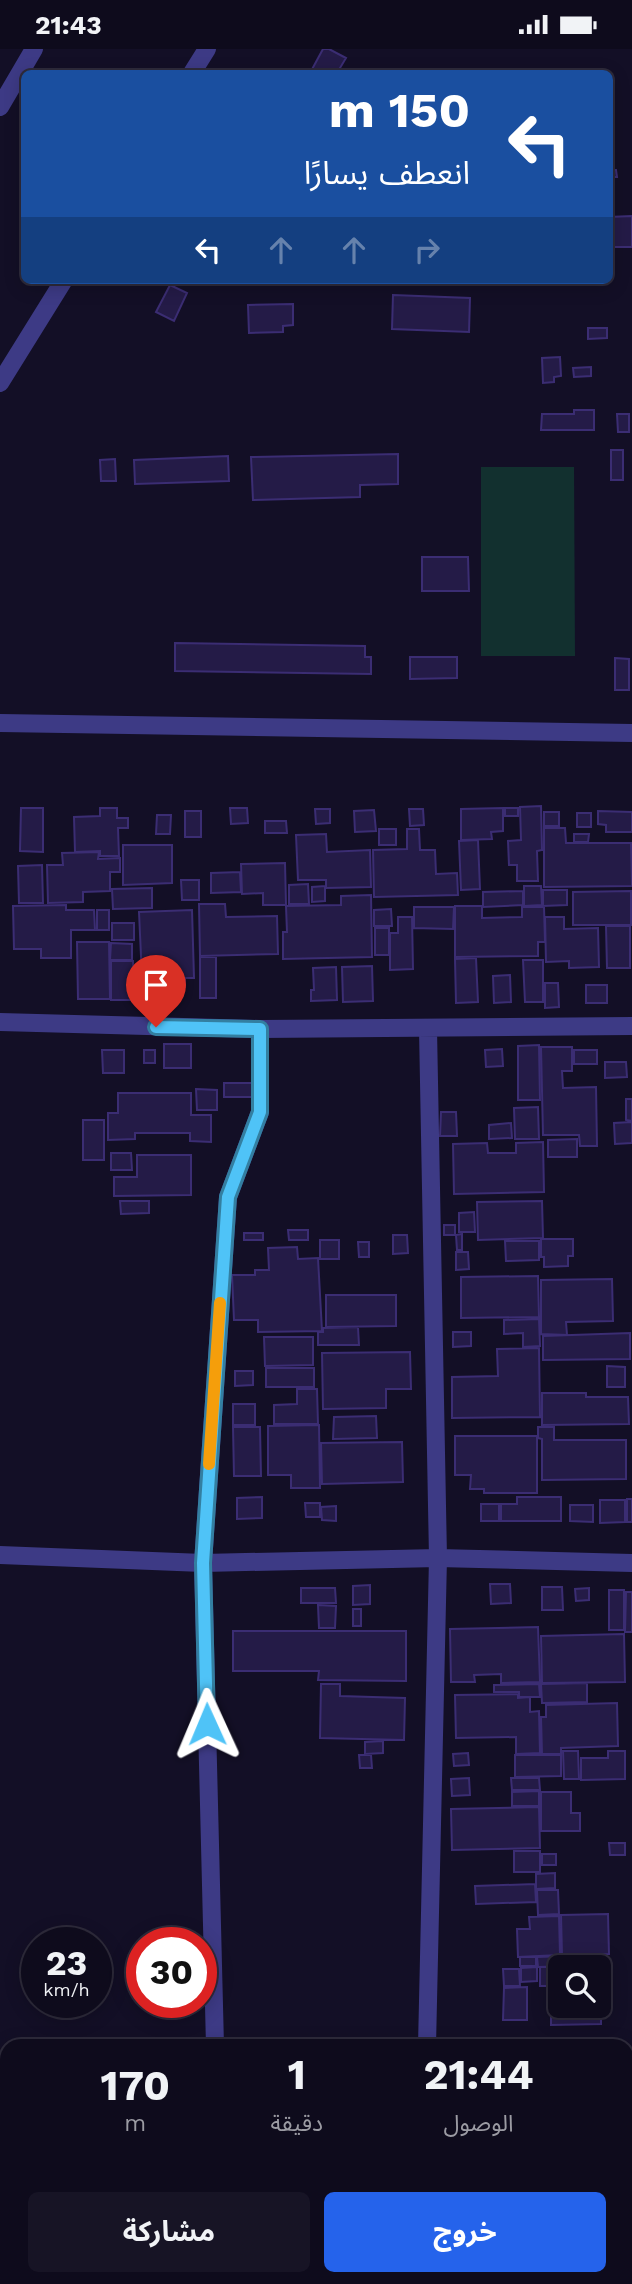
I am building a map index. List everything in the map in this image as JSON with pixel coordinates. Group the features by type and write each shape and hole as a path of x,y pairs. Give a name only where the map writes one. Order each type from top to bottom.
{"street":[{"path":"22,70 34,49"},
{"path":"194,70 207,49"},
{"path":"0,107 21,71"},
{"path":"0,383 62,284"},
{"path":"0,723 632,733"},
{"path":"0,1022 260,1029 632,1026"},
{"path":"215,2039 203,1563 228,1197 260,1112 260,1029"},
{"path":"427,2039 438,1558 428,1029"},
{"path":"0,1555 203,1563 438,1558 632,1563"}],"green space":[{"path":"481,467 574,467 575,656 481,656"}],"building":[{"path":"323,49 329,49 346,58 339,70 312,70"},
{"path":"632,216 632,247 613,247 613,217"},
{"path":"170,285 187,293 174,321 156,312"},
{"path":"393,295 470,298 469,332 392,329"},
{"path":"293,304 293,325 283,326 283,332 249,333 248,305"},
{"path":"588,328 607,328 607,338 588,339"},
{"path":"560,357 561,376 554,377 554,382 543,383 542,358"},
{"path":"591,367 591,376 574,377 573,368"},
{"path":"574,410 594,410 594,430 541,430 542,414 574,414"},
{"path":"617,414 629,414 629,432 618,432"},
{"path":"611,450 623,450 623,480 611,480"},
{"path":"398,454 398,484 360,485 360,497 253,500 251,457"},
{"path":"228,456 229,481 135,484 134,460"},
{"path":"115,459 116,481 101,481 100,460"},
{"path":"422,557 468,557 469,591 422,591"},
{"path":"175,643 365,646 365,657 371,657 371,674 175,671"},
{"path":"410,657 457,657 457,678 410,679"},
{"path":"615,658 629,659 629,690 615,690"},
{"path":"541,806 542,850 537,851 538,881 517,881 517,865 509,865 508,841 521,840 520,807"},
{"path":"21,808 43,808 43,852 20,851"},
{"path":"100,808 117,808 117,818 128,818 128,828 118,828 119,856 100,856 100,851 75,852 74,817 100,816"},
{"path":"230,808 247,808 248,823 231,824"},
{"path":"503,808 503,831 491,832 492,839 461,840 461,809"},
{"path":"505,808 518,808 518,816 505,816"},
{"path":"315,809 330,809 330,823 316,824"},
{"path":"409,809 423,809 424,825 410,826"},
{"path":"374,810 376,831 355,832 354,811"},
{"path":"185,811 201,811 201,837 185,837"},
{"path":"598,811 632,812 632,832 606,832 606,825 598,824"},
{"path":"544,812 559,812 559,826 544,826"},
{"path":"577,813 591,813 591,827 577,827"},
{"path":"157,815 171,815 170,834 156,834"},
{"path":"265,821 286,821 287,833 265,833"},
{"path":"544,828 565,828 566,843 631,843 632,886 544,887"},
{"path":"379,829 396,829 396,845 379,845"},
{"path":"407,829 419,829 420,850 435,850 436,874 457,873 458,895 374,897 373,850 407,849"},
{"path":"326,834 327,852 370,850 371,887 326,888 326,880 298,880 296,835"},
{"path":"574,834 589,834 588,842 574,842"},
{"path":"478,840 480,889 461,890 459,841"},
{"path":"123,845 172,845 172,883 123,885"},
{"path":"99,852 98,859 120,858 120,872 110,872 110,891 83,892 83,902 48,903 47,865 63,865 62,853"},
{"path":"285,863 286,905 263,905 263,893 242,894 241,864"},
{"path":"42,865 43,903 19,903 18,866"},
{"path":"240,872 241,892 211,893 211,873"},
{"path":"181,880 199,880 199,900 182,900"},
{"path":"308,884 309,904 289,904 289,885"},
{"path":"325,886 325,901 312,902 312,887"},
{"path":"524,886 541,886 542,905 524,906"},
{"path":"152,888 152,908 113,909 112,889"},
{"path":"543,890 567,890 567,905 543,906"},
{"path":"523,891 523,905 483,907 483,892"},
{"path":"631,891 631,925 573,925 573,892"},
{"path":"371,895 372,957 283,959 283,932 287,932 286,906 341,905 341,896"},
{"path":"199,904 225,904 226,917 277,916 278,954 200,956"},
{"path":"66,905 66,910 94,910 95,930 71,930 71,958 41,958 41,949 14,949 13,906"},
{"path":"455,906 482,906 482,918 522,917 522,907 544,907 545,942 538,942 538,956 455,957"},
{"path":"414,907 454,907 453,929 414,928"},
{"path":"391,909 392,926 374,926 374,910"},
{"path":"97,910 109,910 109,930 97,930"},
{"path":"192,910 194,978 185,978 185,987 163,987 164,978 142,978 139,912"},
{"path":"398,917 412,917 413,969 390,970 390,933 398,933"},
{"path":"545,917 564,917 564,929 598,928 599,967 569,968 569,961 546,962"},
{"path":"112,923 134,923 134,940 112,940"},
{"path":"606,926 630,926 630,968 607,968"},
{"path":"375,928 389,928 389,955 375,955"},
{"path":"77,942 109,942 110,999 78,999"},
{"path":"111,943 132,944 132,960 110,960"},
{"path":"200,957 216,957 216,998 200,998"},
{"path":"476,958 478,1002 456,1003 455,959"},
{"path":"523,960 543,960 543,1002 525,1002"},
{"path":"111,961 133,961 134,1000 111,1000"},
{"path":"372,966 373,1001 343,1002 342,967"},
{"path":"336,967 337,1000 311,1001 311,990 314,990 313,968"},
{"path":"510,975 511,1002 494,1003 493,976"},
{"path":"545,983 558,983 559,1007 545,1008"},
{"path":"586,985 607,985 607,1003 586,1003"},
{"path":"164,1044 191,1044 191,1068 164,1068"},
{"path":"539,1045 540,1100 518,1100 518,1046"},
{"path":"541,1047 572,1047 572,1071 562,1071 563,1088 596,1087 597,1146 580,1146 579,1135 543,1135"},
{"path":"502,1049 503,1066 486,1067 485,1050"},
{"path":"102,1050 124,1050 124,1073 103,1073"},
{"path":"144,1050 155,1050 155,1063 144,1063"},
{"path":"574,1050 597,1050 597,1064 574,1064"},
{"path":"605,1062 626,1062 627,1077 605,1078"},
{"path":"224,1083 252,1083 252,1097 224,1097"},
{"path":"196,1089 217,1090 217,1110 197,1110"},
{"path":"118,1093 191,1093 191,1115 211,1115 211,1142 190,1141 190,1133 135,1133 135,1139 108,1140 108,1113 118,1113"},
{"path":"626,1099 632,1099 632,1121 626,1120"},
{"path":"538,1107 539,1139 515,1139 514,1108"},
{"path":"441,1112 456,1112 457,1136 440,1136"},
{"path":"83,1120 104,1120 104,1160 83,1160"},
{"path":"632,1122 632,1143 615,1144 614,1123"},
{"path":"511,1123 512,1138 489,1139 489,1125"},
{"path":"577,1139 577,1157 548,1157 548,1140"},
{"path":"543,1142 544,1192 454,1194 453,1144 487,1143 488,1153 516,1153 516,1143"},
{"path":"111,1153 131,1153 132,1170 111,1170"},
{"path":"137,1155 191,1155 191,1195 114,1196 114,1177 137,1177"},
{"path":"120,1201 149,1201 149,1213 121,1214"},
{"path":"542,1201 543,1238 478,1240 477,1202"},
{"path":"474,1212 475,1232 459,1232 459,1213"},
{"path":"444,1225 455,1225 455,1235 444,1235"},
{"path":"288,1230 308,1230 308,1240 289,1240"},
{"path":"244,1233 263,1233 263,1240 244,1240"},
{"path":"462,1234 462,1250 457,1250 456,1235"},
{"path":"393,1235 407,1235 408,1253 393,1254"},
{"path":"541,1239 573,1239 573,1256 568,1256 568,1266 544,1267"},
{"path":"320,1240 339,1240 339,1259 320,1259"},
{"path":"505,1241 539,1241 539,1260 506,1261"},
{"path":"358,1242 369,1242 369,1257 359,1257"},
{"path":"297,1247 298,1259 318,1258 322,1331 258,1332 258,1320 234,1320 232,1275 255,1275 255,1270 269,1270 268,1248"},
{"path":"456,1252 468,1252 469,1269 456,1270"},
{"path":"538,1276 539,1317 461,1318 461,1277"},
{"path":"612,1279 613,1321 566,1322 567,1335 541,1334 541,1280"},
{"path":"326,1295 396,1295 396,1326 326,1327"},
{"path":"539,1319 540,1346 523,1347 523,1333 504,1334 504,1320"},
{"path":"358,1327 359,1345 318,1345 318,1332 323,1332 323,1328"},
{"path":"453,1332 471,1332 471,1346 453,1347"},
{"path":"630,1333 630,1359 543,1360 543,1336"},
{"path":"264,1337 313,1337 313,1365 265,1366"},
{"path":"539,1348 540,1417 452,1418 452,1377 498,1376 497,1349"},
{"path":"410,1352 411,1389 386,1389 386,1408 323,1409 322,1353"},
{"path":"607,1366 625,1367 625,1387 607,1387"},
{"path":"266,1368 314,1368 314,1387 266,1387"},
{"path":"235,1371 253,1371 253,1385 235,1386"},
{"path":"297,1389 317,1389 318,1424 274,1424 274,1405 297,1404"},
{"path":"542,1393 628,1397 629,1424 542,1425"},
{"path":"233,1404 255,1404 255,1425 233,1425"},
{"path":"376,1416 377,1438 333,1439 334,1417"},
{"path":"319,1425 320,1488 291,1488 291,1475 268,1475 268,1426"},
{"path":"233,1427 260,1427 261,1476 234,1476"},
{"path":"538,1427 554,1427 554,1440 626,1440 626,1479 542,1480 542,1439 538,1438"},
{"path":"455,1436 537,1436 537,1493 484,1493 484,1489 470,1489 471,1475 455,1475"},
{"path":"402,1442 403,1482 322,1484 321,1443"},
{"path":"262,1497 262,1518 237,1519 237,1498"},
{"path":"517,1497 561,1497 561,1521 501,1521 501,1504 517,1504"},
{"path":"627,1499 632,1499 632,1522 627,1522"},
{"path":"600,1500 625,1500 625,1522 600,1523"},
{"path":"305,1503 320,1503 320,1517 306,1517"},
{"path":"481,1504 499,1504 499,1521 481,1521"},
{"path":"570,1505 593,1505 593,1522 570,1521"},
{"path":"336,1506 336,1521 322,1520 321,1507"},
{"path":"490,1584 510,1584 511,1603 491,1604"},
{"path":"370,1585 370,1604 353,1605 353,1586"},
{"path":"542,1587 562,1587 563,1610 542,1610"},
{"path":"301,1588 335,1588 336,1603 301,1603"},
{"path":"589,1588 589,1600 576,1601 575,1589"},
{"path":"609,1590 624,1590 624,1630 609,1630"},
{"path":"626,1592 632,1592 632,1632 625,1632"},
{"path":"318,1605 336,1606 335,1628 319,1628"},
{"path":"353,1609 361,1609 361,1626 353,1626"},
{"path":"538,1627 540,1682 501,1683 501,1674 474,1675 475,1682 451,1682 450,1629"},
{"path":"233,1631 406,1631 406,1681 318,1680 319,1671 233,1671"},
{"path":"624,1634 625,1682 542,1683 541,1636"},
{"path":"587,1683 587,1702 542,1703 541,1684"},
{"path":"321,1684 340,1684 340,1696 405,1698 404,1740 320,1738"},
{"path":"539,1684 540,1697 519,1697 519,1692 494,1692 494,1685"},
{"path":"518,1694 518,1698 530,1697 530,1712 539,1711 540,1753 516,1754 516,1737 456,1738 455,1695"},
{"path":"617,1703 618,1746 561,1748 561,1754 542,1754 541,1717 546,1717 546,1705"},
{"path":"383,1741 383,1753 365,1754 365,1742"},
{"path":"563,1751 578,1751 579,1779 564,1779"},
{"path":"608,1751 625,1751 625,1779 581,1780 581,1758 608,1758"},
{"path":"468,1753 469,1765 454,1766 453,1754"},
{"path":"359,1755 371,1755 372,1768 360,1768"},
{"path":"515,1755 561,1755 561,1776 515,1777"},
{"path":"469,1778 470,1795 452,1796 451,1779"},
{"path":"511,1778 539,1778 540,1790 512,1790"},
{"path":"539,1791 539,1806 512,1806 512,1792"},
{"path":"541,1792 571,1792 571,1813 580,1813 580,1831 541,1831"},
{"path":"539,1807 540,1848 452,1850 451,1809"},
{"path":"609,1843 625,1843 625,1855 610,1855"},
{"path":"514,1851 540,1851 540,1872 514,1872"},
{"path":"542,1854 556,1854 556,1865 542,1865"},
{"path":"555,1873 555,1888 536,1889 536,1874"},
{"path":"535,1884 536,1902 476,1904 475,1886"},
{"path":"537,1890 558,1890 559,1914 538,1915"},
{"path":"608,1914 609,1954 562,1955 561,1915"},
{"path":"559,1916 560,1955 518,1957 517,1929 530,1929 529,1917"},
{"path":"520,1957 536,1957 536,1966 520,1966"},
{"path":"537,1957 548,1957 548,1967 538,1967"},
{"path":"537,1967 537,1981 521,1982 521,1968"},
{"path":"540,1967 548,1967 548,1986 540,1986"},
{"path":"503,1969 519,1969 520,1986 504,1986"},
{"path":"527,1987 527,2020 503,2020 504,1988"},
{"path":"551,2018 601,2018 601,2024 551,2025"}],"slow traffic":[{"path":"209,1464 220,1303"}],"route":[{"path":"156,1027 260,1029 260,1112 228,1197 203,1563 207,1724"}]}
